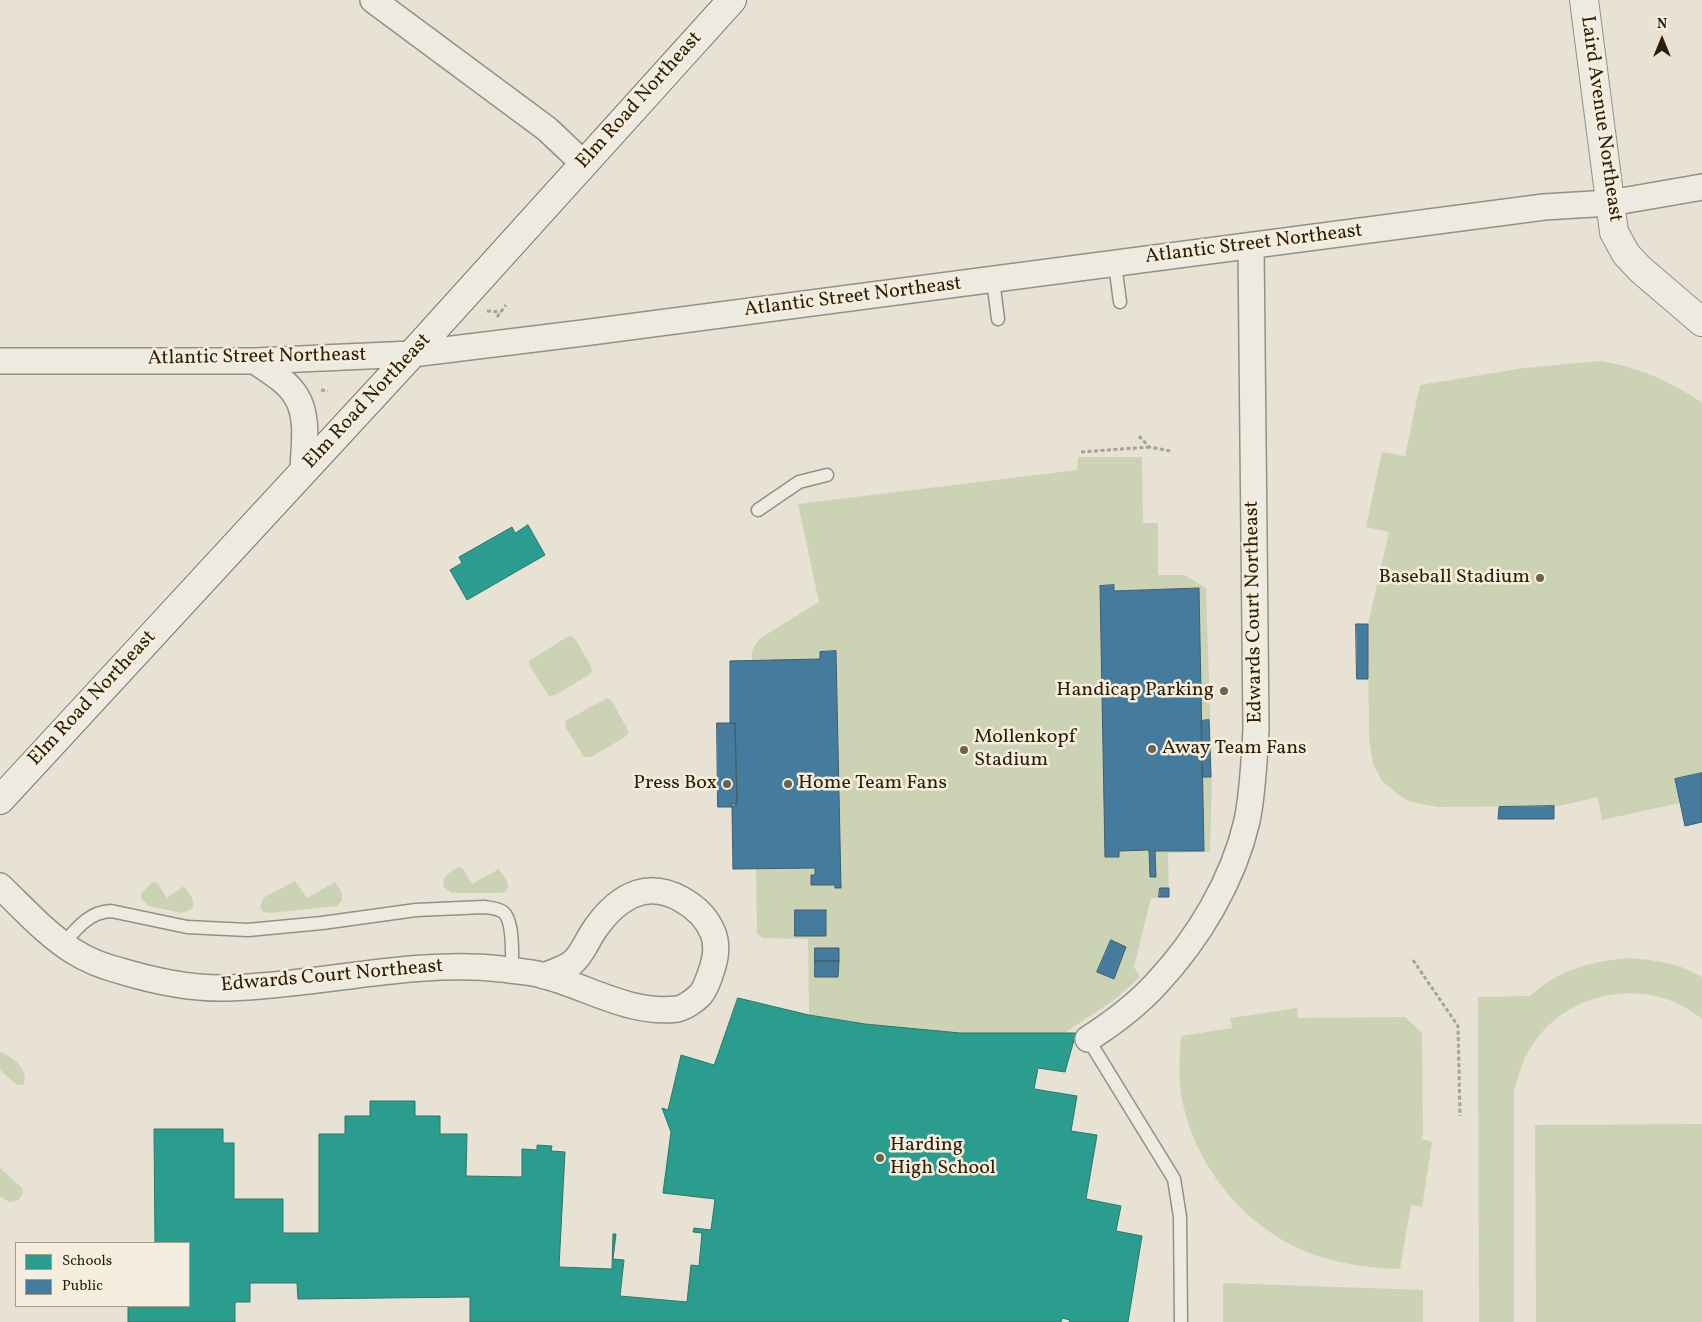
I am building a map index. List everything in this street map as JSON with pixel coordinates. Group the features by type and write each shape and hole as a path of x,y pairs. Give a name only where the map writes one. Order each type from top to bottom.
{"main road":[{"name":"Elm Road Northeast","path":"0,800 412,354 732,0"},
{"name":"Laird Avenue Northeast","path":"1584,0 1614,232 1626,254 1640,269 1702,322"}],"street":[{"path":"372,0 540,124 583,163"},
{"name":"Atlantic Street Northeast","path":"0,361 255,361 412,354 603,331 1544,208 1610,203 1702,187"},
{"name":"Edwards Court Northeast","path":"1088,1039 1130,1008 1156,984 1184,951 1214,904 1234,863 1247,820 1256,730 1251,246"},
{"path":"255,361 278,377 296,396 304,419 303,472"},
{"name":"Edwards Court Northeast","path":"0,886 63,944 94,962 121,972 174,983 226,988 291,984 438,968 485,968 544,976 630,1005 648,1008 679,1009 702,995 713,969 717,952 713,933 698,911 679,898 656,890 637,893 615,905 595,929 582,953 570,964 544,976"}],"lane":[{"path":"1115,264 1120,302"},
{"path":"993,280 998,319"},
{"path":"758,510 799,482 827,475"},
{"path":"63,944 86,919 103,911 187,927 248,930 322,923 416,910 484,907 494,908 503,912 507,918 510,932 512,971"},
{"path":"1088,1039 1174,1179 1180,1217 1181,1322"}],"path":[{"path":"497,317 506,305"},
{"path":"487,311 501,312"},
{"path":"320,390 328,391"},
{"path":"1139,436 1149,447"},
{"path":"1081,452 1149,447 1171,450"},
{"path":"1413,960 1458,1026 1460,1116"}],"green space":[{"name":"Baseball Stadium","path":"1600,361 1613,363 1653,376 1678,388 1702,403 1702,773 1675,779 1679,803 1602,820 1598,797 1559,806 1438,807 1411,802 1400,796 1382,781 1373,764 1369,739 1368,624 1389,532 1366,527 1382,452 1405,456 1420,385 1524,368"},
{"name":"Mollenkopf Stadium","path":"1078,457 1142,457 1143,523 1158,523 1158,575 1184,575 1206,588 1212,778 1210,852 1168,853 1169,897 1151,898 1134,967 1140,977 1114,1000 1057,1038 993,1037 865,1024 809,1015 808,939 763,938 757,934 756,868 733,869 732,807 718,807 717,723 730,723 730,660 752,660 752,651 759,639 819,602 798,504 1077,470"},
{"path":"571,636 575,639 591,666 592,672 555,695 549,696 530,666 529,661"},
{"path":"607,698 611,700 628,733 625,737 591,757 584,757 566,728 565,723 567,720"},
{"path":"459,867 464,870 472,884 499,869 507,881 508,888 505,892 501,893 452,893 444,887 443,883 447,875"},
{"path":"295,881 307,898 335,882 342,893 342,901 337,906 271,913 263,912 260,907 263,898"},
{"path":"153,882 158,884 167,898 182,887 186,888 193,900 193,908 182,913 149,906 141,899 141,893"},
{"path":"1628,958 1676,965 1702,977 1702,1019 1682,1006 1660,997 1614,994 1591,1000 1570,1009 1551,1023 1535,1041 1525,1059 1514,1090 1514,1322 1479,1322 1478,997 1530,996 1552,980 1576,968"},
{"path":"1297,1008 1298,1018 1405,1017 1422,1033 1423,1134 1421,1139 1432,1142 1422,1207 1411,1205 1400,1269 1359,1266 1338,1262 1292,1245 1268,1231 1227,1193 1211,1171 1197,1146 1187,1120 1181,1093 1179,1072 1181,1036 1232,1028 1230,1018"},
{"path":"0,1052 10,1057 22,1069 25,1080 23,1085 17,1085 0,1070"},
{"path":"1702,1124 1702,1322 1536,1322 1535,1125"},
{"path":"0,1168 23,1189 21,1197 15,1201 9,1202 0,1196"},
{"path":"1223,1283 1423,1290 1423,1322 1223,1322"}],"building: Schools":[{"path":"528,525 545,555 467,600 450,570 462,563 459,557 512,527 515,533"},
{"name":"Harding High School","path":"738,998 809,1015 865,1024 960,1033 1076,1033 1065,1072 1038,1068 1034,1089 1077,1096 1071,1131 1097,1135 1086,1199 1121,1206 1116,1231 1142,1236 1128,1322 1069,1322 1070,1320 1062,1318 1061,1322 470,1322 470,1297 298,1299 297,1283 250,1283 250,1302 235,1302 235,1322 128,1322 128,1307 190,1307 190,1242 155,1242 154,1129 223,1129 223,1143 234,1143 234,1199 283,1199 283,1233 319,1233 319,1134 345,1134 345,1116 370,1116 370,1101 415,1101 415,1116 440,1116 440,1134 467,1134 466,1176 522,1177 522,1149 537,1150 537,1145 552,1146 551,1151 565,1152 559,1267 612,1269 613,1234 616,1234 613,1259 624,1260 620,1296 687,1302 691,1265 699,1266 702,1233 693,1232 694,1228 711,1230 715,1199 663,1193 671,1132 662,1108 668,1110 681,1055 714,1065"}],"building: Public":[{"name":"Away Team Fans","path":"1114,585 1114,591 1199,588 1204,851 1155,851 1156,877 1150,877 1149,850 1119,851 1119,857 1105,857 1100,586"},
{"path":"1356,624 1368,624 1368,679 1357,679"},
{"name":"Home Team Fans","path":"836,651 841,888 835,888 835,885 811,885 811,875 815,875 815,868 733,869 732,804 737,804 735,723 730,723 730,661 820,659 820,652"},
{"path":"1209,720 1211,777 1202,777 1201,721"},
{"name":"Press Box","path":"717,723 735,723 737,804 732,807 718,807"},
{"path":"1702,773 1702,822 1685,826 1675,779"},
{"path":"1554,806 1554,819 1498,819 1499,807"},
{"path":"1160,888 1169,888 1169,897 1159,897"},
{"path":"795,910 826,910 826,936 795,936"},
{"path":"1111,940 1126,947 1114,979 1097,972"},
{"path":"815,948 839,948 839,961 815,961"},
{"path":"815,961 839,961 838,977 815,977"}],"place":[{"name":"Baseball Stadium","path":"1540,578"},
{"name":"Handicap Parking","path":"1224,691"},
{"name":"Away Team Fans","path":"1152,749"},
{"name":"Mollenkopf Stadium","path":"964,750"},
{"name":"Press Box","path":"727,784"},
{"name":"Home Team Fans","path":"788,784"},
{"name":"Harding High School","path":"880,1158"}]}
